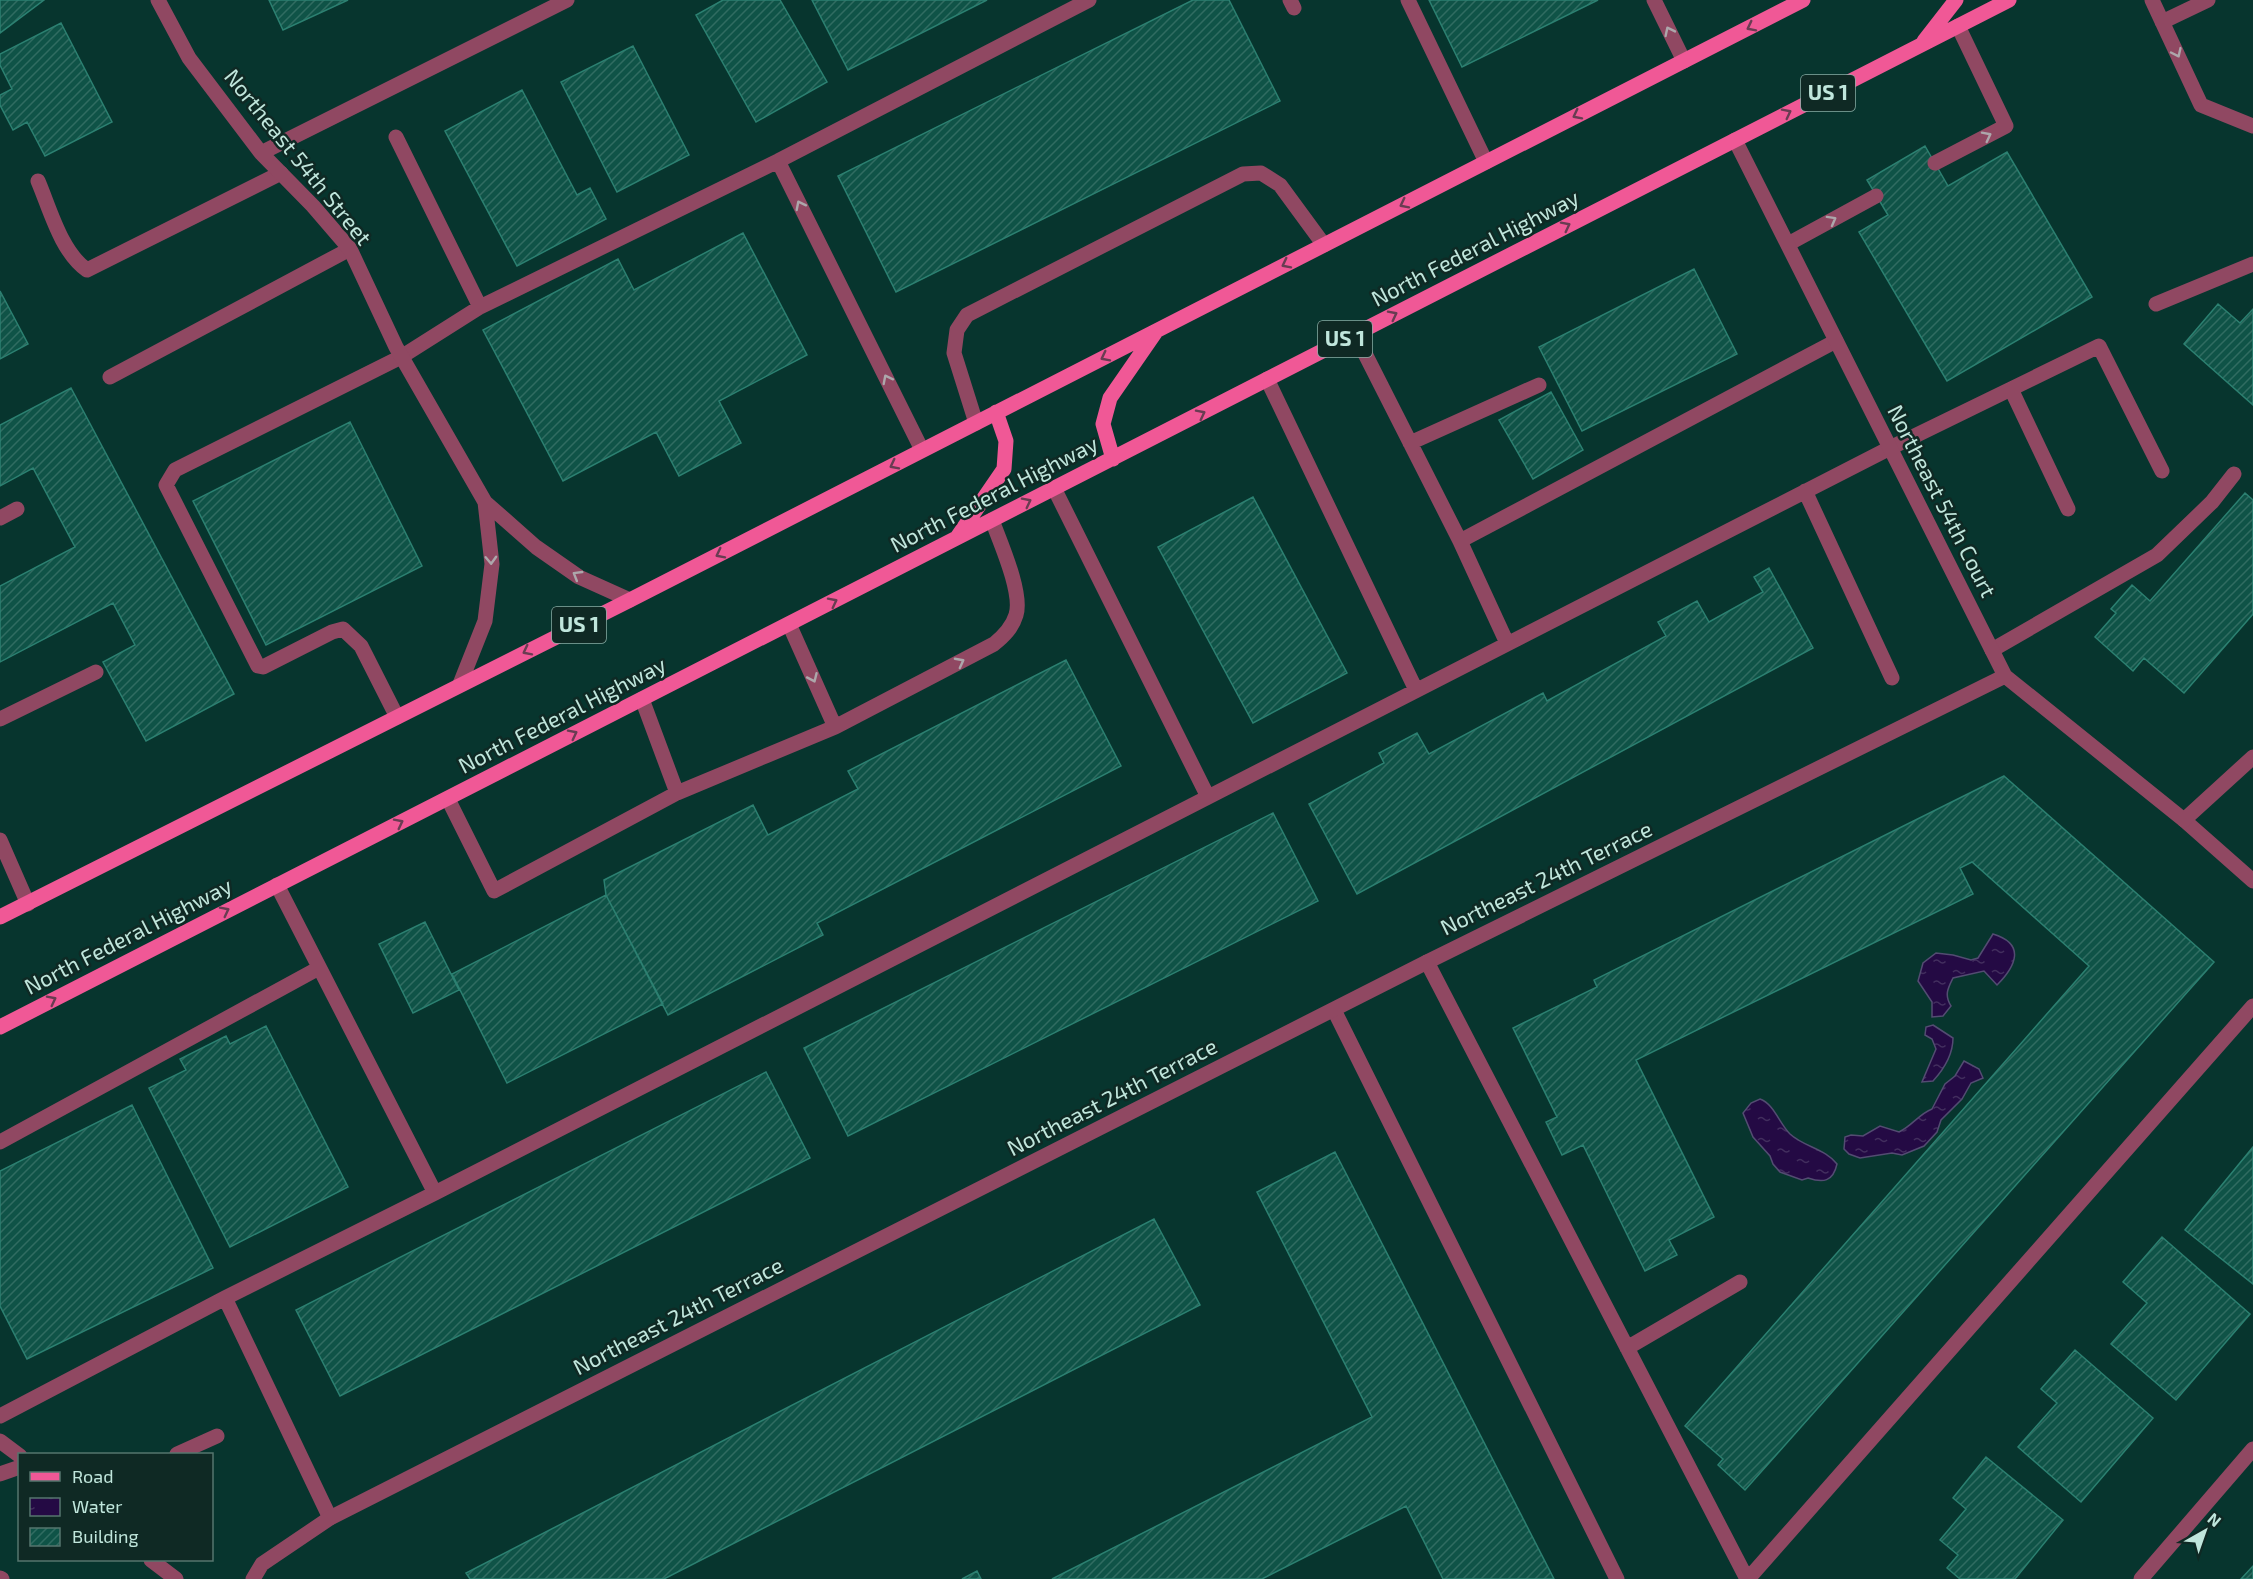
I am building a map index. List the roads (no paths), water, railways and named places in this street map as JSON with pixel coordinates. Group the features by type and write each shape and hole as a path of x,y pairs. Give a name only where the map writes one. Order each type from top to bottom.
{"main road":[{"name":"US 1","path":"0,917 630,600 1684,61 1781,5 1803,0"},
{"path":"1921,45 1956,0"},
{"name":"North Federal Highway","path":"0,1027 2009,0"},
{"path":"1113,459 1103,424 1110,399 1157,330"},
{"path":"956,539 1004,470 1006,441 996,412"}],"street":[{"name":"Northeast 54th Street","path":"158,0 189,58 261,153 313,206 350,249 401,357 485,502 536,547 570,571 630,600"},
{"path":"261,153 567,0"},
{"path":"397,717 361,646 343,629 332,632 263,668 258,666 166,485 175,470 401,357 480,307 778,161 1089,0"},
{"path":"1408,0 1486,162"},
{"path":"1654,0 1684,61"},
{"path":"2152,0 2201,105 2253,126"},
{"path":"2162,22 2208,0"},
{"path":"1935,163 2006,126 1958,26"},
{"path":"396,137 480,307"},
{"name":"Northeast 54th Court","path":"1734,140 2005,676 2184,820 2253,881"},
{"path":"778,161 922,450"},
{"path":"38,181 68,250 75,262 87,270 280,173"},
{"path":"976,423 954,353 957,330 967,315 1243,174 1261,173 1280,186 1324,244"},
{"path":"1788,244 1876,196"},
{"path":"110,377 350,249"},
{"path":"2156,304 2253,264"},
{"path":"1355,334 1460,541 1507,643"},
{"path":"1460,541 1836,341"},
{"path":"0,1416 225,1298 435,1193 1805,491 2099,346 2162,471"},
{"path":"1267,380 1416,690"},
{"path":"1410,443 1539,385"},
{"path":"2011,388 2068,509"},
{"path":"1992,650 2157,555 2212,502 2234,474"},
{"path":"1054,488 1208,797"},
{"path":"1805,491 1892,678"},
{"name":"Northeast 54th Street","path":"460,684 484,621 492,564 485,502"},
{"path":"0,518 17,509"},
{"path":"448,799 494,891 677,793 835,727 994,644 1008,632 1017,613 1016,588 992,520"},
{"path":"789,624 835,727"},
{"path":"0,719 96,672"},
{"name":"Northeast 24th Terrace","path":"253,1579 262,1564 330,1518 1427,962 2005,676"},
{"path":"642,699 677,793"},
{"path":"2184,820 2253,757"},
{"path":"0,840 28,904"},
{"path":"276,885 435,1193"},
{"path":"1427,962 1747,1579 2253,1006"},
{"path":"0,1142 319,968"},
{"path":"1334,1010 1617,1579"},
{"path":"1627,1348 1740,1282"},
{"path":"225,1298 330,1518"},
{"path":"181,1453 217,1436"},
{"path":"0,1441 18,1454"},
{"path":"2141,1579 2253,1449"},
{"path":"0,1474 18,1468"},
{"path":"152,1561 176,1579"}],"water":[{"path":"1993,934 2003,938 2014,950 2013,963 2004,978 1997,985 1984,971 1953,978 1947,995 1951,1006 1943,1016 1932,1017 1932,1002 1918,981 1923,963 1936,953 1971,960 1978,958"},
{"path":"1933,1025 1953,1038 1953,1044 1944,1067 1933,1081 1922,1082 1936,1049 1932,1039 1925,1035 1926,1027"},
{"path":"1964,1061 1979,1069 1983,1078 1971,1083 1962,1099 1941,1120 1937,1132 1924,1146 1902,1155 1892,1153 1860,1158 1849,1154 1844,1149 1845,1137 1863,1136 1880,1126 1899,1132 1908,1127 1932,1109 1945,1084 1955,1076"},
{"path":"1760,1099 1773,1109 1790,1134 1827,1155 1837,1164 1830,1178 1823,1181 1808,1178 1802,1180 1780,1172 1770,1156 1753,1137 1743,1113 1751,1103"}]}
